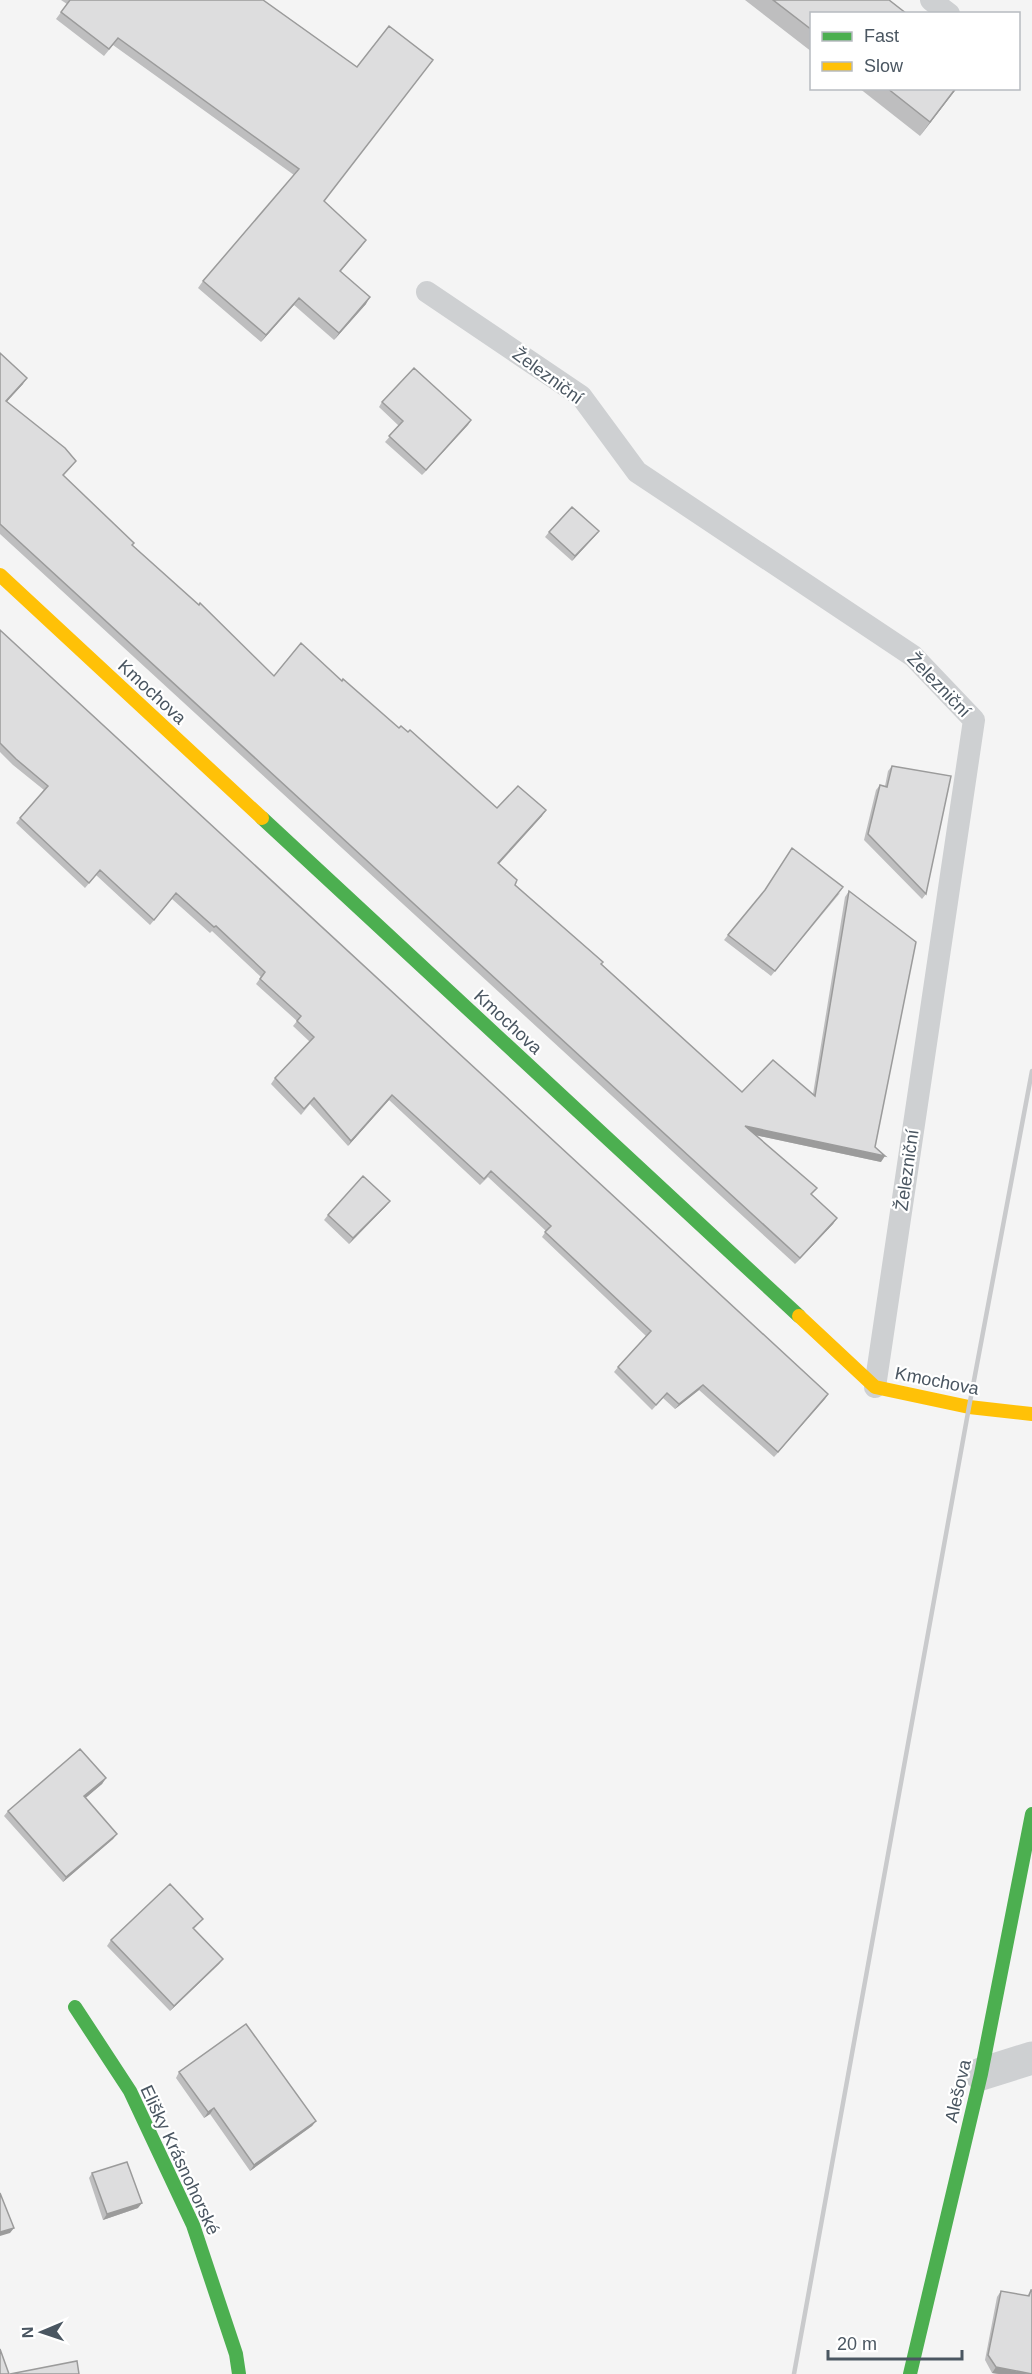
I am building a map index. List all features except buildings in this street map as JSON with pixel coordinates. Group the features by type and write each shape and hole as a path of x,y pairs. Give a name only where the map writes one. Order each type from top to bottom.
{"street":[{"name":"Kmochova","path":"0,575 875,1387 969,1407 1032,1414"},
{"name":"Alešova","path":"910,2374 981,2074 1032,1814"},
{"name":"Elišky Krásnohorské","path":"75,2007 130,2091 193,2225 236,2354 239,2374"},
{"path":"981,2074 1032,2058"}],"lane":[{"path":"931,0 946,12"},
{"name":"Železniční","path":"427,292 581,396 637,472 913,656 974,720 875,1387"}],"railway":[{"path":"794,2374 1032,1071"}],"traffic: fast":[{"path":"262,818 799,1316"},
{"path":"910,2374 981,2074 1032,1814"},
{"path":"75,2007 130,2091 193,2225 236,2354 239,2374"}],"traffic: slow":[{"path":"0,575 262,818"},
{"path":"799,1316 875,1387 969,1407 1032,1414"}]}
